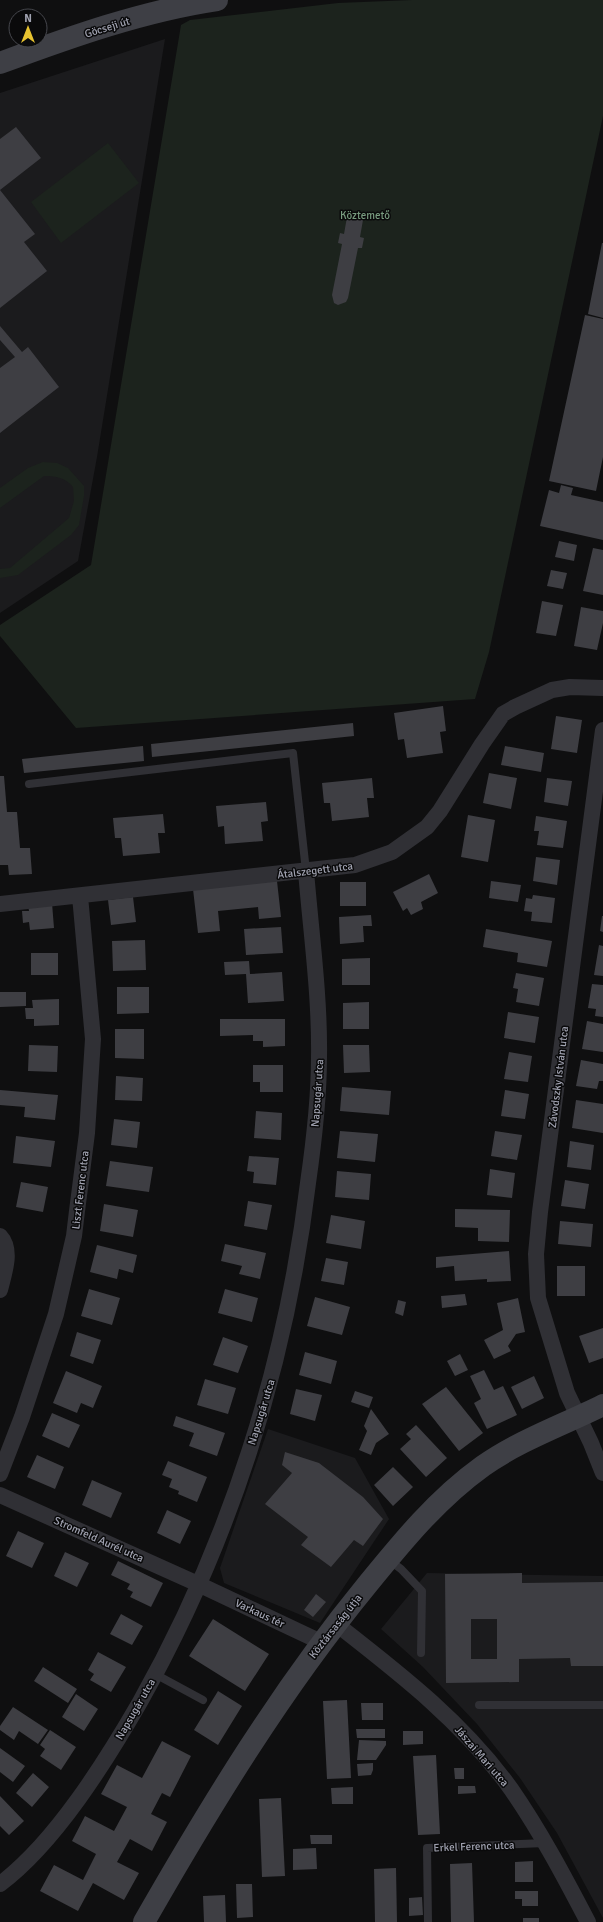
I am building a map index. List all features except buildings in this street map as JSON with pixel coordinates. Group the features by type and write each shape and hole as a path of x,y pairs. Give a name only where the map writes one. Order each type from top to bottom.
{"street":[{"name":"Göcseji út","path":"0,63 118,23 166,10 217,0"},
{"name":"Átalszegett utca","path":"0,904 306,872 355,865 392,852 418,835 427,827 440,811 494,725 503,714 515,706 552,690 570,687 603,688"},
{"name":"Závodszky István utca","path":"603,730 540,1212 536,1254 538,1298 567,1393 579,1417 603,1474"},
{"name":"Napsugár utca","path":"0,1884 40,1847 91,1780 130,1718 155,1674 198,1584 229,1513 272,1377 295,1275 302,1232 316,1115 319,1023 306,872"},
{"name":"Liszt Ferenc utca","path":"0,1474 22,1417 56,1314 74,1236 78,1211 87,1133 93,1039 80,896"},
{"path":"0,1290 6,1267 7,1253 3,1239"},
{"name":"Köztársaság útja","path":"144,1922 189,1842 240,1760 321,1642 388,1559 439,1502 484,1466 532,1438 603,1405"},
{"name":"Stromfeld Aurél utca","path":"0,1495 198,1584"},
{"name":"Varkaus tér","path":"198,1584 321,1642"},
{"name":"Jászai Mari utca","path":"335,1623 416,1687 466,1736 510,1788 546,1843 588,1922"}],"lane":[{"path":"29,784 293,753 306,872"},
{"path":"388,1559 401,1569 422,1591 421,1652"},
{"path":"155,1674 203,1700"},
{"path":"479,1705 603,1705"},
{"name":"Erkel Ferenc utca","path":"428,1922 427,1848 546,1843"}],"shaded area":[{"path":"165,39 97,457 78,561 0,613 0,93"},
{"path":"268,1429 355,1458 389,1519 320,1623 224,1583 220,1568"},
{"path":"427,1573 603,1576 603,1918 557,1833 520,1778 477,1724 423,1667 381,1629"}],"green space":[{"name":"Köztemető","path":"412,0 603,0 603,116 489,652 475,699 76,728 0,636 0,625 91,565 181,25 190,20 338,3"},
{"path":"108,143 139,183 61,243 31,202"},
{"path":"43,462 57,463 68,468 84,486 84,496 79,525 71,535 18,575 0,578 0,569 10,568 69,518 74,501 73,487 64,480 53,476 44,476 0,508 0,488 28,468"}]}
